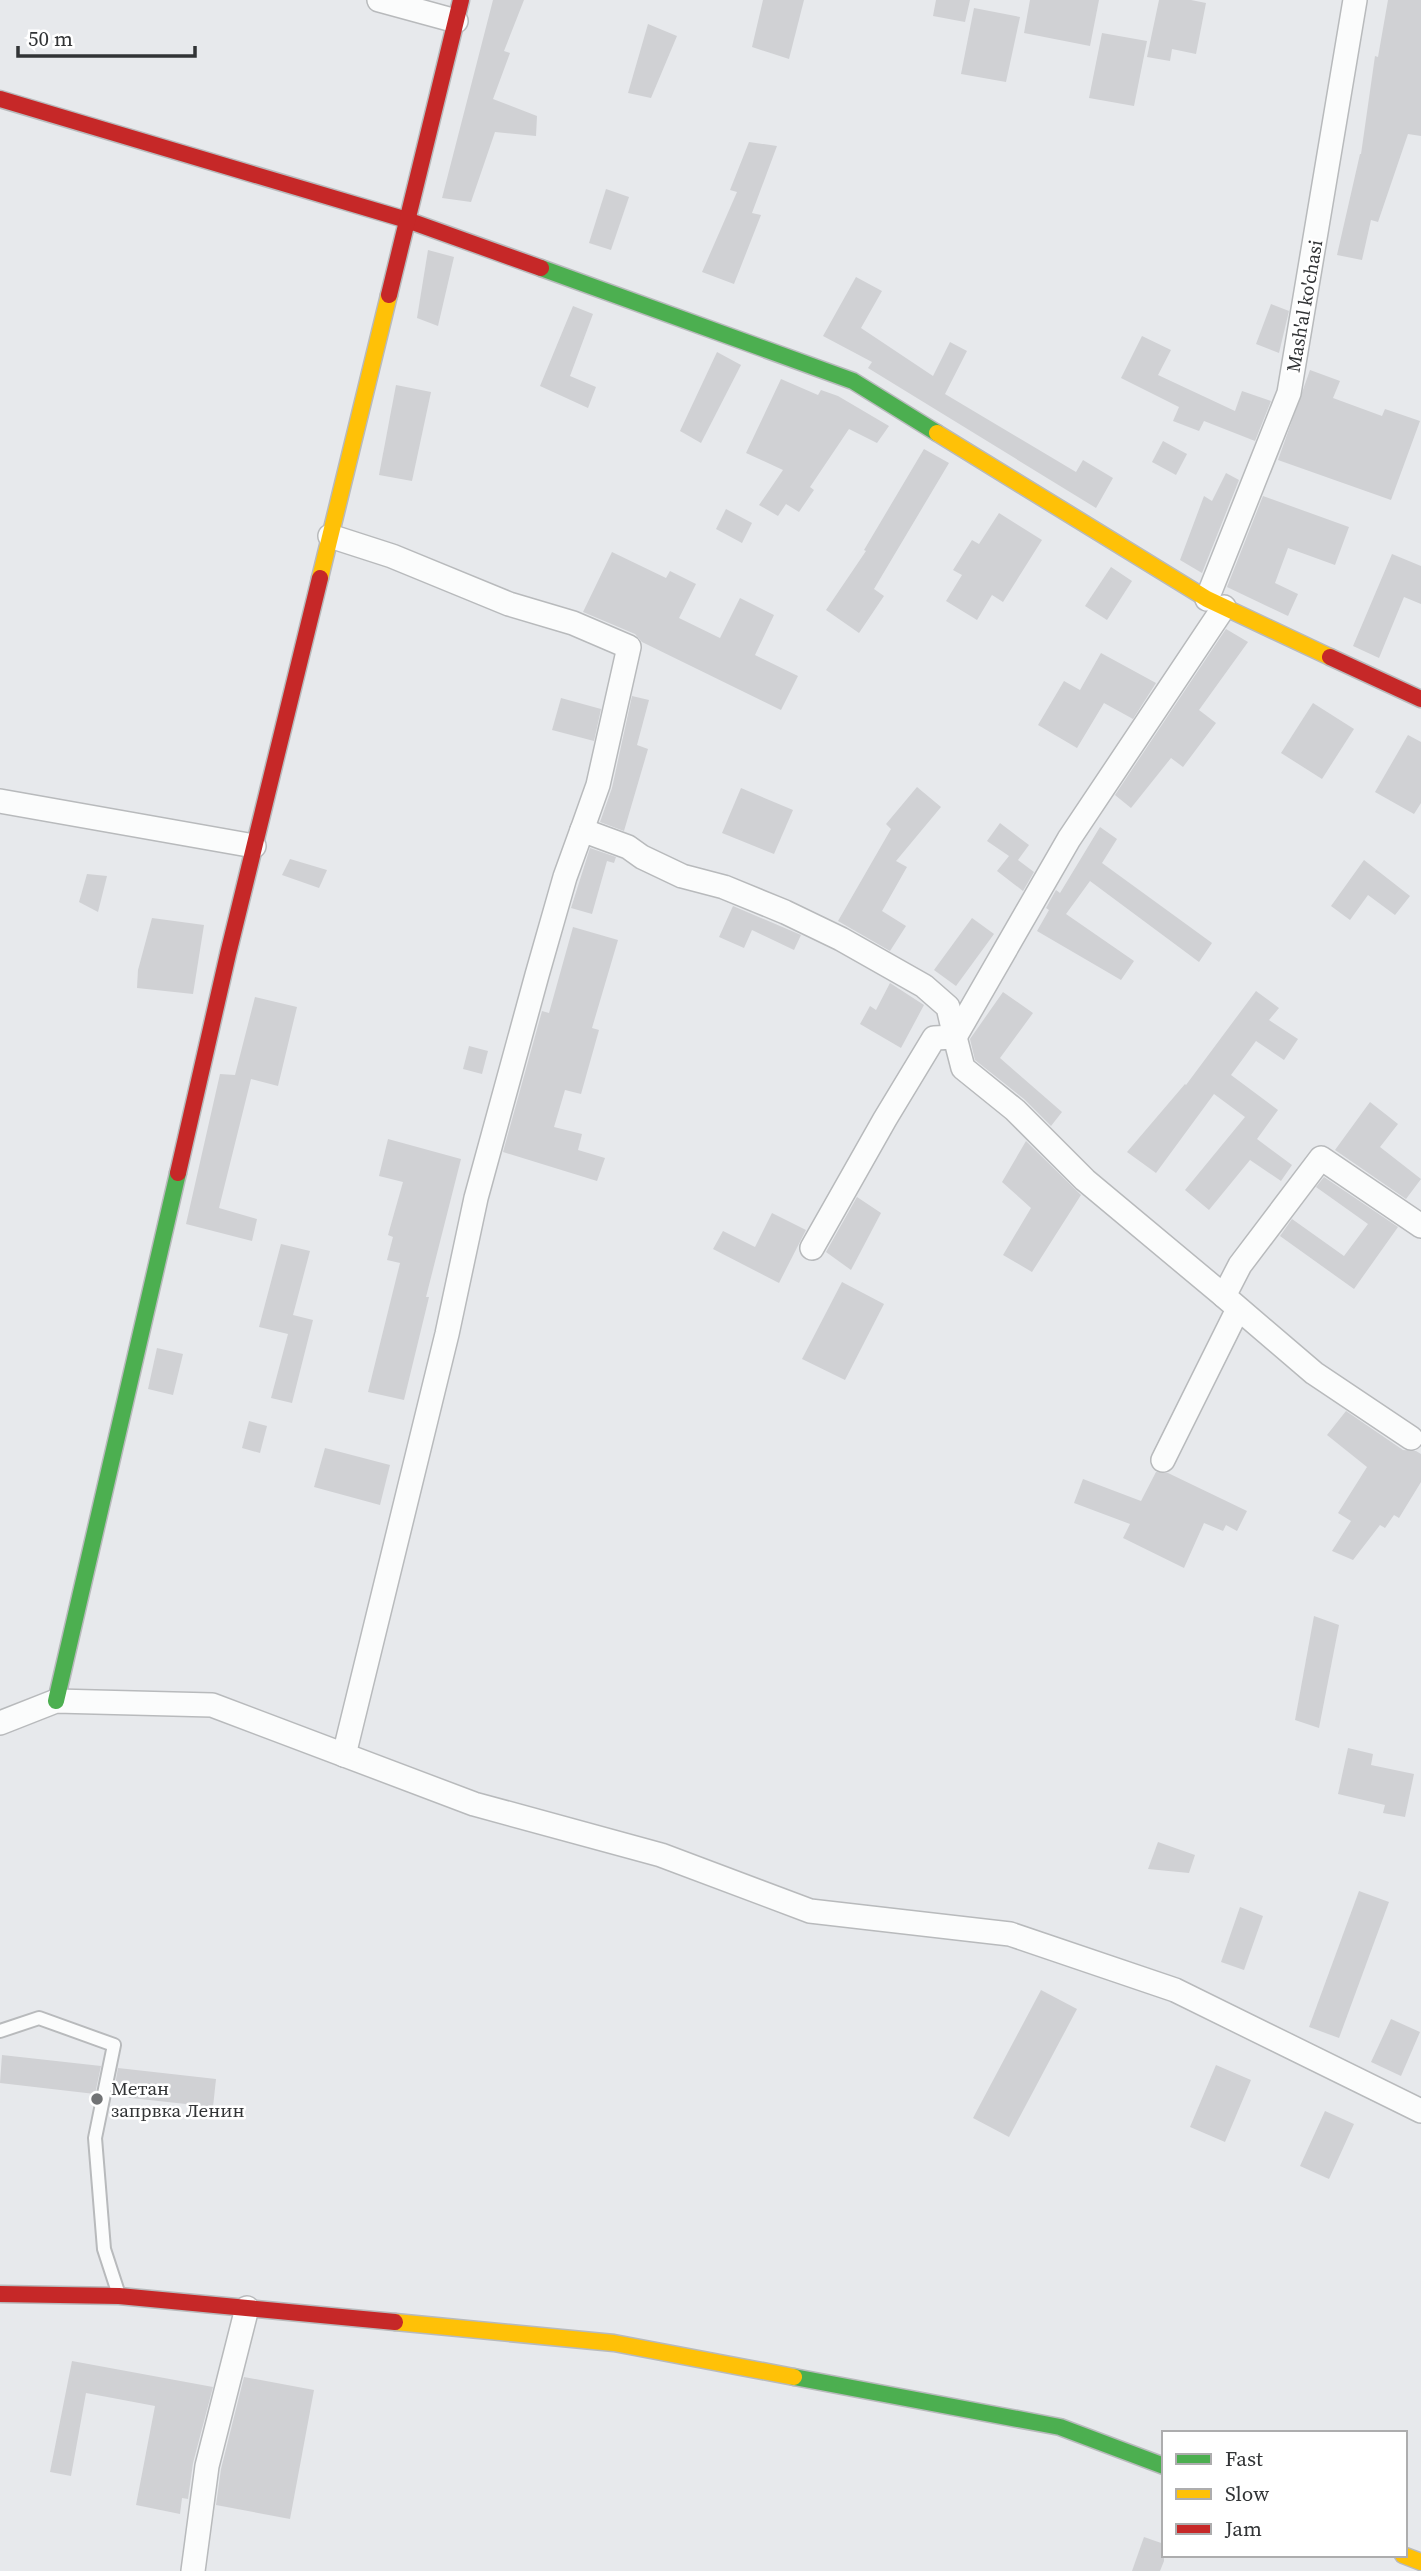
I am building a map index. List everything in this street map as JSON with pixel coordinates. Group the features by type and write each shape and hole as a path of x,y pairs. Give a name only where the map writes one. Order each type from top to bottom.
{"street":[{"path":"56,1701 254,846 458,10 379,0"},
{"name":"Mash'al ko'chasi","path":"955,1037 1069,839 1216,603 1289,393 1355,0"},
{"path":"0,99 407,220 853,381 1216,603 1421,699"},
{"path":"330,536 391,556 509,604 573,623 629,647 598,785 565,877 476,1198 447,1334 344,1755"},
{"path":"0,801 254,846"},
{"path":"582,830 628,847 642,857 682,876 724,887 785,912 841,939 924,986 948,1007 963,1068 1015,1110 1085,1180 1314,1374 1411,1438"},
{"path":"812,1248 934,1038 955,1037"},
{"path":"1163,1460 1231,1303 1240,1265 1321,1158 1421,1226"},
{"path":"0,1723 56,1701 212,1705 474,1804 661,1855 810,1911 1010,1934 1175,1990 1421,2111"},
{"path":"0,2294 119,2295 614,2343 1060,2427 1162,2465"},
{"path":"193,2571 207,2466 247,2308"}],"lane":[{"path":"0,2031 39,2018 114,2045 95,2138 104,2249 119,2295"}],"building":[{"path":"493,0 524,0 504,51 510,53 493,99 537,116 536,136 495,132 471,202 442,198"},
{"path":"763,0 804,0 789,59 752,47"},
{"path":"936,0 970,0 965,22 933,16"},
{"path":"1030,0 1099,0 1090,46 1024,33"},
{"path":"1159,0 1206,3 1196,54 1172,49 1170,61 1147,57"},
{"path":"1388,0 1421,0 1421,136 1408,134 1378,222 1371,220 1362,260 1337,255 1361,154 1375,56 1378,57"},
{"path":"974,8 1020,17 1006,82 961,74"},
{"path":"648,24 677,36 651,98 628,93"},
{"path":"1102,33 1147,41 1134,106 1089,98"},
{"path":"749,142 777,146 752,213 761,215 734,284 702,272 737,192 730,190"},
{"path":"606,189 629,197 611,250 589,243"},
{"path":"428,250 454,257 438,326 417,318"},
{"path":"856,277 882,291 861,328 933,376 950,342 967,351 945,394 1076,472 1083,460 1113,478 1096,508 868,368 872,362 823,336"},
{"path":"1271,304 1289,311 1279,353 1256,344"},
{"path":"573,306 593,314 570,376 596,387 588,408 540,386"},
{"path":"1142,336 1171,350 1158,375 1235,411 1242,391 1271,401 1255,441 1204,421 1199,431 1173,421 1179,407 1121,378"},
{"path":"717,352 741,365 701,443 680,431"},
{"path":"1310,370 1340,381 1333,398 1382,416 1385,409 1420,421 1391,500 1278,460"},
{"path":"781,379 818,395 821,390 838,396 889,426 877,443 849,429 810,487 814,490 799,512 786,504 778,516 759,505 783,470 746,453"},
{"path":"396,385 431,392 412,481 379,475"},
{"path":"1163,441 1187,454 1176,475 1152,462"},
{"path":"924,449 949,463 874,589 884,596 859,633 826,610 866,551 864,550"},
{"path":"1226,473 1239,480 1202,573 1180,560 1204,496 1212,501"},
{"path":"1263,496 1349,527 1335,565 1288,548 1275,583 1298,594 1288,616 1227,587"},
{"path":"726,509 752,523 742,543 716,529"},
{"path":"999,513 1042,540 1003,602 992,595 977,620 946,601 962,575 953,570 972,540 979,544"},
{"path":"612,552 666,578 670,571 696,584 679,618 720,638 740,598 774,615 755,655 798,676 781,710 642,642 635,634 583,612"},
{"path":"1392,554 1421,566 1421,604 1404,597 1379,658 1353,646"},
{"path":"1111,567 1132,581 1107,620 1085,606"},
{"path":"1226,629 1248,642 1199,710 1216,723 1183,767 1171,758 1131,808 1115,795"},
{"path":"1101,653 1156,683 1133,719 1104,703 1077,748 1038,725 1064,681 1080,690"},
{"path":"632,696 649,700 637,745 648,749 624,831 600,822 612,788"},
{"path":"561,698 601,709 594,741 552,730"},
{"path":"1313,703 1354,729 1322,779 1281,753"},
{"path":"1408,735 1421,742 1421,803 1414,814 1375,792"},
{"path":"917,787 941,807 896,861 907,867 882,911 906,926 890,951 838,921 891,829 886,824"},
{"path":"741,788 793,810 774,854 722,833"},
{"path":"1000,823 1029,845 1018,860 1034,872 1023,891 997,871 1009,856 987,841"},
{"path":"1100,827 1117,839 1102,863 1212,943 1199,962 1090,881 1066,914 1134,961 1121,980 1037,931 1056,890 1060,893"},
{"path":"590,848 616,857 614,863 607,861 592,914 571,908"},
{"path":"290,859 327,870 319,888 282,875"},
{"path":"1364,860 1410,896 1395,915 1368,895 1350,920 1331,906"},
{"path":"87,874 107,876 98,912 79,902"},
{"path":"733,906 801,935 794,950 752,930 744,948 719,937"},
{"path":"152,918 204,925 193,994 137,988 138,970"},
{"path":"972,918 994,934 956,986 934,970"},
{"path":"573,927 618,940 592,1028 599,1030 581,1094 565,1090 554,1127 582,1134 578,1150 605,1158 597,1181 503,1152 542,1011 549,1013"},
{"path":"890,983 924,1005 901,1048 860,1024 870,1006 876,1010"},
{"path":"1256,991 1279,1008 1269,1020 1298,1039 1284,1060 1256,1041 1231,1075 1278,1110 1257,1139 1292,1165 1281,1181 1250,1160 1209,1210 1185,1190 1245,1117 1214,1094 1156,1173 1127,1152 1186,1085"},
{"path":"1003,992 1033,1013 1000,1058 1062,1112 1051,1126 1024,1099 975,1060 970,1039"},
{"path":"255,997 297,1007 278,1086 251,1079 219,1208 257,1219 252,1241 186,1224 220,1074 235,1075"},
{"path":"469,1046 488,1051 482,1074 463,1069"},
{"path":"1370,1102 1398,1124 1380,1147 1421,1179 1406,1199 1335,1150"},
{"path":"388,1139 461,1159 426,1297 429,1297 404,1400 368,1392 400,1263 387,1260 393,1237 388,1235 403,1182 379,1176"},
{"path":"1026,1141 1081,1195 1032,1272 1003,1255 1031,1208 1002,1182"},
{"path":"1324,1177 1398,1227 1354,1289 1280,1236 1292,1219 1344,1256 1368,1224 1316,1187"},
{"path":"857,1197 881,1213 851,1270 826,1252"},
{"path":"772,1213 806,1230 779,1283 713,1249 723,1231 755,1247"},
{"path":"281,1244 310,1251 293,1315 313,1320 292,1403 271,1398 288,1334 259,1327"},
{"path":"842,1282 884,1304 845,1380 802,1359"},
{"path":"157,1348 183,1354 173,1395 148,1389"},
{"path":"1346,1411 1403,1450 1421,1454 1421,1482 1399,1518 1394,1515 1385,1528 1380,1525 1353,1560 1332,1551 1351,1521 1338,1513 1367,1467 1327,1435"},
{"path":"249,1421 267,1426 260,1453 242,1448"},
{"path":"325,1448 390,1465 380,1505 314,1487"},
{"path":"1156,1472 1168,1473 1247,1511 1237,1531 1226,1525 1223,1531 1204,1523 1184,1568 1123,1538 1130,1524 1074,1503 1083,1479 1141,1501"},
{"path":"1314,1616 1339,1625 1319,1728 1295,1720"},
{"path":"1348,1748 1373,1754 1371,1765 1414,1774 1405,1817 1383,1813 1385,1805 1338,1794"},
{"path":"1158,1842 1195,1855 1189,1873 1148,1869"},
{"path":"1359,1891 1389,1902 1339,2038 1309,2027"},
{"path":"1240,1907 1263,1916 1244,1970 1221,1962"},
{"path":"1041,1990 1077,2009 1009,2137 973,2118"},
{"path":"1391,2019 1420,2032 1401,2076 1371,2062"},
{"path":"2,2055 101,2066 95,2094 0,2083"},
{"path":"1216,2065 1251,2080 1225,2142 1190,2127"},
{"path":"118,2068 216,2079 213,2107 113,2096"},
{"path":"1325,2111 1354,2124 1329,2179 1300,2166"},
{"path":"72,2361 213,2387 193,2463 188,2499 182,2498 180,2514 136,2505 155,2406 86,2393 71,2476 50,2472"},
{"path":"244,2377 314,2390 290,2519 216,2505 221,2469"},
{"path":"1144,2537 1162,2543 1164,2561 1160,2571 1132,2571"}],"traffic: fast":[{"path":"541,268 853,381 937,433"},
{"path":"56,1701 178,1173"},
{"path":"794,2377 1060,2427 1162,2465"}],"traffic: slow":[{"path":"320,578 389,295"},
{"path":"937,433 1207,599 1330,657"},
{"path":"395,2322 614,2343 794,2377"},
{"path":"1407,2557 1421,2562"}],"traffic: jam":[{"path":"389,295 461,0"},
{"path":"0,99 407,220 541,268"},
{"path":"178,1173 228,954 320,578"},
{"path":"1330,657 1421,699"},
{"path":"0,2294 119,2296 395,2322"}],"place":[{"name":"Метан запрвка Ленин","path":"97,2099"}]}
